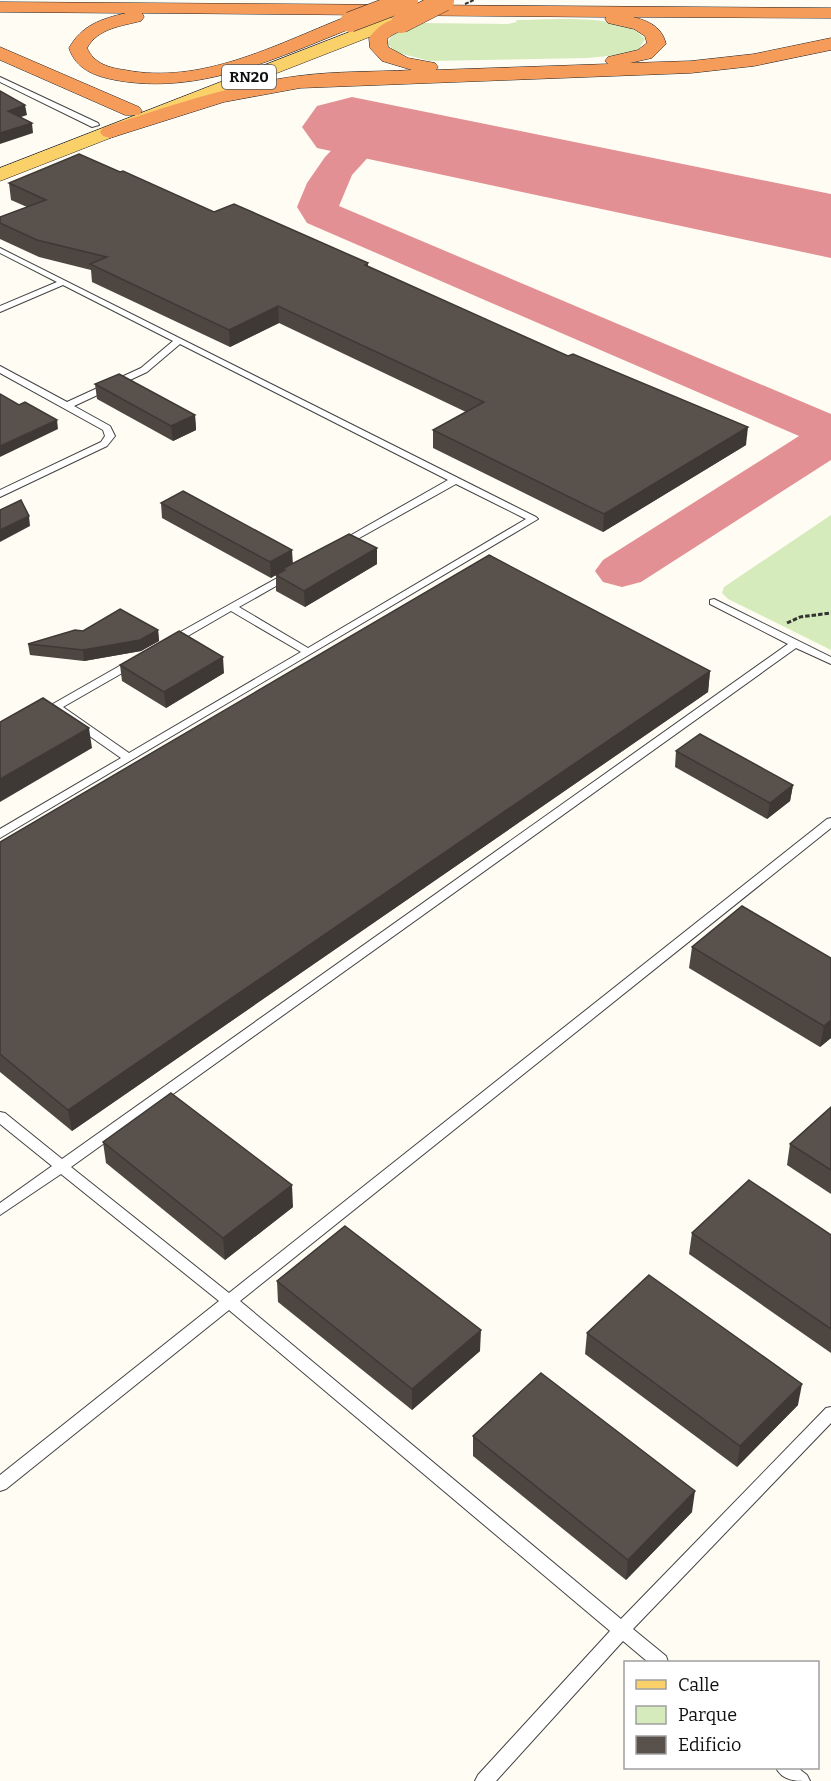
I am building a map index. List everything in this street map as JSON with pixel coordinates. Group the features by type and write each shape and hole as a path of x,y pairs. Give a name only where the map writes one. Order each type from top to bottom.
{"highway":[{"path":"444,1 404,13 356,22 226,69 185,78 149,80 117,75 91,66 84,60 78,48 87,35 97,28 135,17 173,13 303,14 404,13 831,13"},
{"path":"0,7 404,13 612,18 645,27 653,33 657,44 635,58 608,62 428,67 390,58 379,48 378,38 404,13"},
{"path":"102,129 237,91 303,81 691,67 754,60 831,44"},
{"path":"0,53 132,111"}],"main road":[{"name":"RN20","path":"0,175 102,129 404,13"},
{"name":"RN20","path":"0,161 102,129 132,111 356,22"}],"lane":[{"path":"0,80 102,129"},
{"path":"0,250 533,519 0,834"},
{"path":"0,309 63,282"},
{"path":"67,406 144,370 178,340"},
{"path":"0,369 107,428 110,436 104,444 0,494"},
{"path":"333,549 456,480"},
{"path":"159,648 303,566"},
{"path":"714,602 831,661"},
{"path":"231,607 308,652"},
{"path":"0,1210 796,643"},
{"path":"129,758 55,707 148,654"},
{"path":"0,1484 831,822"},
{"path":"0,1117 230,1302 659,1661"},
{"path":"484,1781 622,1630 831,1413"},
{"path":"786,1769 801,1781"}],"path":[{"path":"774,633 800,616 831,613"}],"green space":[{"path":"517,20 604,21 635,30 645,39 639,49 630,54 587,58 430,61 398,53 387,44 393,33 422,23 508,24"},
{"path":"831,515 831,650 728,599 722,593 724,587"}],"building":[{"path":"0,91 25,105 8,111 32,123 0,133"},
{"path":"79,154 214,212 234,204 368,263 365,265 568,356 573,354 748,427 604,514 433,430 484,402 278,306 229,330 90,264 107,257 37,240 0,223 0,217 46,200 9,183"},
{"path":"119,374 195,415 171,426 95,384"},
{"path":"0,394 19,405 25,402 57,420 0,446"},
{"path":"183,491 292,550 270,562 161,503"},
{"path":"21,500 29,516 0,530 0,510"},
{"path":"349,534 377,548 304,591 276,575 285,570 282,569"},
{"path":"489,555 710,671 68,1110 0,1054 0,842"},
{"path":"120,609 158,630 140,640 83,650 28,644 75,630 83,631"},
{"path":"179,631 223,657 164,692 120,665"},
{"path":"43,698 89,728 0,779 0,722"},
{"path":"700,734 793,785 770,803 676,751"},
{"path":"742,906 831,958 831,1020 824,1026 692,947"},
{"path":"171,1093 292,1185 223,1238 103,1142"},
{"path":"831,1107 831,1170 790,1144"},
{"path":"749,1180 831,1235 831,1329 692,1233"},
{"path":"345,1226 481,1330 412,1389 277,1281"},
{"path":"649,1275 802,1384 740,1446 587,1333"},
{"path":"541,1373 695,1491 628,1560 473,1436"}],"taxiway":[{"path":"372,131 346,157 327,183 318,207 322,214 831,432"},
{"path":"622,571 831,438"}],"runway":[{"path":"352,127 831,226"}]}
